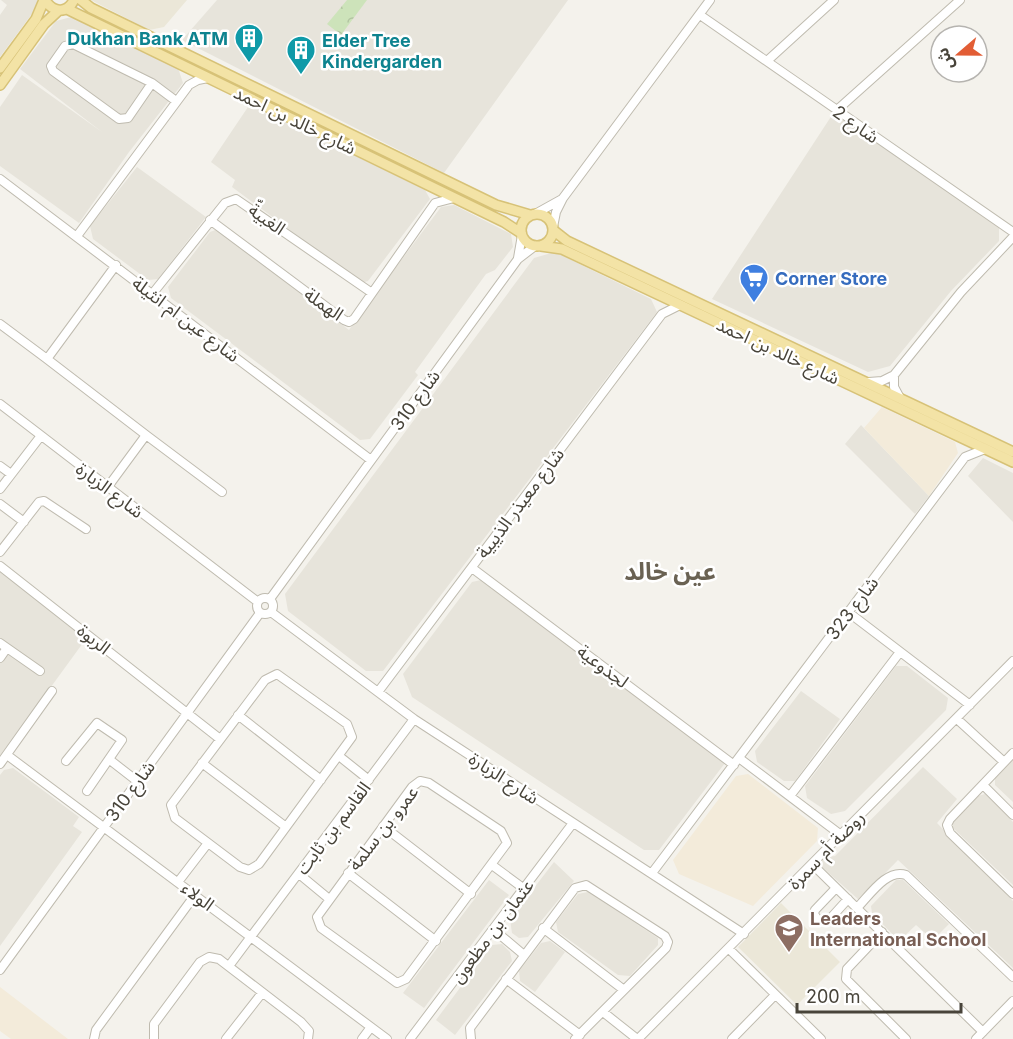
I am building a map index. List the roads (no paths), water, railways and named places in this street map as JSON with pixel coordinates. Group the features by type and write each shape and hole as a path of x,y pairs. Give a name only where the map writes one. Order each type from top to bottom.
{"main road":[{"name":"شارع خالد بن احمد","path":"45,0 49,6 63,10 208,78 504,222 522,234"},
{"path":"0,68 36,19 45,0"},
{"path":"0,85 48,19 74,0"},
{"name":"شارع خالد بن احمد","path":"81,0 91,8 503,208 532,215"},
{"path":"532,215 548,219 553,229 548,241 538,246 527,242 522,234 524,221 532,215"},
{"name":"شارع خالد بن احمد","path":"553,229 567,241 1013,452"},
{"name":"شارع خالد بن احمد","path":"538,246 562,249 1013,462"}],"street":[{"path":"553,229 556,212 563,198 710,0"},
{"path":"767,61 834,0"},
{"path":"837,110 960,0"},
{"name":"شارع 2","path":"700,15 1013,232"},
{"path":"152,83 128,118 119,119 52,70 51,66 66,46 73,44 152,83 176,101"},
{"path":"185,67 189,76 189,85"},
{"path":"77,236 189,85 208,78"},
{"name":"شارع عين ام انثيلة","path":"0,179 371,460"},
{"path":"429,186 435,203 454,198"},
{"path":"532,215 563,198"},
{"name":"الغبيةّ","path":"153,293 225,202 232,199 240,200 372,293"},
{"name":"الهملة","path":"210,220 349,322 354,319 435,203"},
{"name":"شارع 310","path":"518,259 522,234"},
{"path":"869,382 882,381 894,375 961,292 1013,237"},
{"name":"شارع 310","path":"270,599 518,259 538,246"},
{"path":"47,359 116,265"},
{"path":"660,296 662,314"},
{"name":"شارع معيذر الذيبية","path":"378,692 662,314 680,305"},
{"path":"0,324 222,492"},
{"path":"894,375 894,387 900,398"},
{"name":"شارع الزبارة","path":"0,406 258,602"},
{"path":"107,488 146,435"},
{"path":"959,436 965,458"},
{"path":"0,489 40,437"},
{"name":"شارع 323","path":"652,873 965,458 985,449"},
{"path":"0,466 11,474"},
{"path":"0,552 39,502 48,501 86,529"},
{"path":"0,504 24,522"},
{"name":"الربوة","path":"0,566 220,739"},
{"name":"لجذوعية","path":"472,568 736,761"},
{"path":"263,598 270,599 273,604 271,612 260,613 257,608 258,602 263,598"},
{"name":"شارع الزبارة","path":"271,612 414,719 744,934"},
{"path":"848,612 970,705"},
{"name":"شارع 310","path":"0,970 260,613"},
{"path":"0,642 40,671"},
{"path":"0,658 7,648"},
{"path":"790,796 900,652"},
{"name":"روضة أم سمرة","path":"638,1039 1013,661"},
{"path":"273,675 282,675 351,728 352,737 259,864 249,870 240,867 175,818 171,810 174,800 238,715 265,680 273,675"},
{"path":"0,765 52,691"},
{"path":"238,715 321,780"},
{"name":"القاسم بن ثابت","path":"229,966 414,719"},
{"path":"957,719 1004,762"},
{"path":"66,761 99,723 122,740 87,791"},
{"path":"1013,753 950,819 948,830 1013,894"},
{"name":"الولاء","path":"7,755 387,1039"},
{"path":"339,756 369,780"},
{"path":"110,760 137,781"},
{"path":"736,761 790,796 841,835"},
{"path":"202,763 285,827"},
{"name":"عمرو بن سلمة","path":"420,781 429,783 505,835 507,843 436,941 406,979 400,982 393,982 318,925 317,916 383,826 412,787 420,781"},
{"path":"982,785 1013,814"},
{"name":"عثمان بن مظعون","path":"410,1039 573,823"},
{"path":"383,826 471,894"},
{"path":"178,882 208,843"},
{"path":"812,864 983,1032"},
{"path":"492,866 523,888"},
{"path":"348,873 436,941"},
{"path":"298,874 328,898"},
{"path":"857,908 890,875 906,874 1013,977"},
{"path":"471,1039 470,1028 543,928 575,888 586,885 665,936 668,942 666,948 578,1037 506,979"},
{"path":"836,888 815,910 814,914 818,920 828,921 848,899"},
{"path":"94,1039 96,1030 195,895"},
{"path":"543,928 624,990"},
{"path":"493,929 524,955"},
{"path":"882,932 847,969 846,979 906,1039"},
{"path":"729,949 821,1039"},
{"path":"154,1039 152,1035 154,1024 200,962 213,957 229,966 306,1026 308,1039"},
{"path":"226,1039 262,993"},
{"path":"735,1038 775,995"},
{"path":"976,1039 1013,1001"},
{"path":"603,1012 638,1039"},
{"path":"362,1039 371,1027"}],"place":[{"name":"Dukhan Bank ATM","path":"249,64"},
{"name":"Elder Tree Kindergarden","path":"301,76"},
{"name":"Corner Store","path":"754,304"},
{"name":"Leaders International School","path":"789,954"}],"district":[{"name":"عين خالد","path":"670,571"}]}
